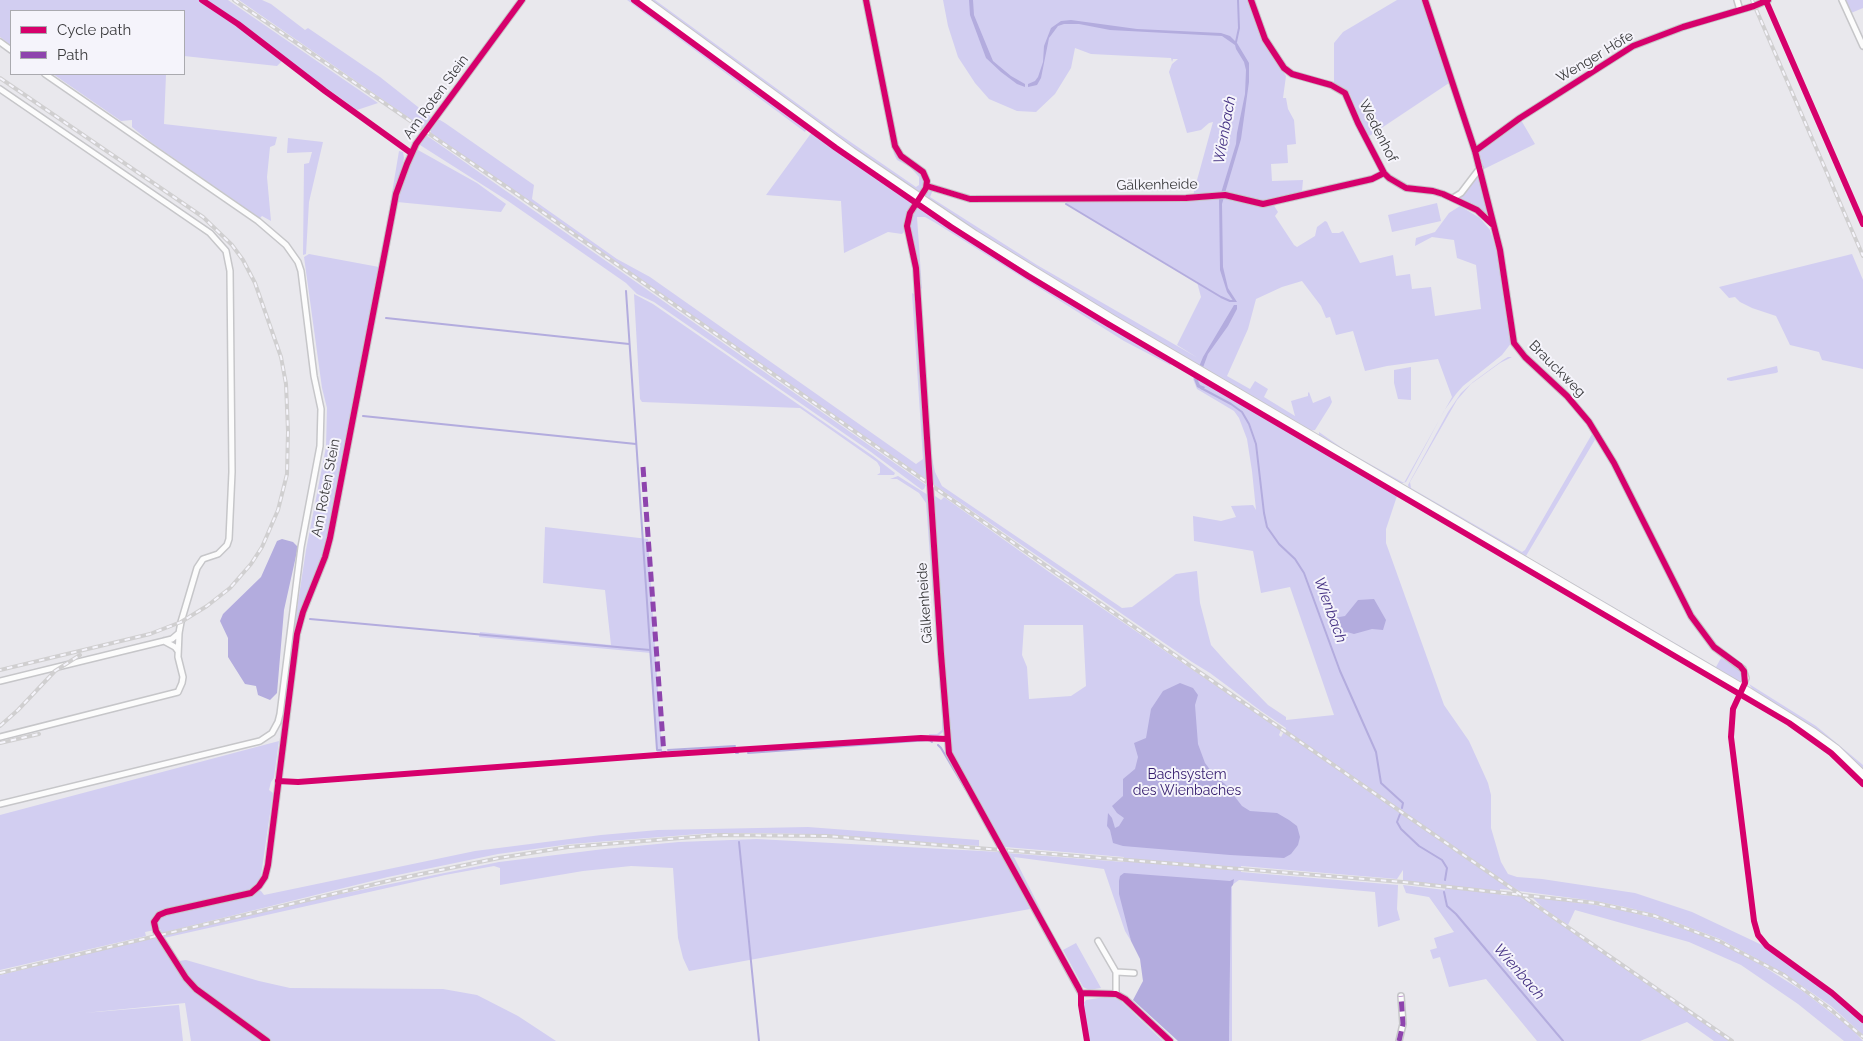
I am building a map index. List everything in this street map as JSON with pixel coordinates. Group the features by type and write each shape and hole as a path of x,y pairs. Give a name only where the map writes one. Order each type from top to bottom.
{"street":[{"name":"Am Roten Stein","path":"267,1041 196,989 178,966 158,934 154,922 162,913 246,895 260,886 265,877 297,634 330,538 396,194 406,164 416,144 522,0"},
{"path":"644,0 829,136 919,199 1031,271 1742,688 1814,733 1836,749 1863,775"},
{"path":"866,0 895,146 901,156 923,172 927,186"},
{"name":"Wedenhof","path":"1251,0 1265,39 1284,68 1294,75 1331,85 1344,93 1384,173 1394,182 1406,188 1433,191 1453,198 1477,210 1492,224"},
{"name":"Brauckweg","path":"1425,0 1480,168 1503,269 1514,343 1567,396 1589,422 1614,463 1692,616 1714,647 1743,669 1746,678 1742,688"},
{"path":"1737,0 1740,10"},
{"name":"Wenger Höfe","path":"1475,151 1520,118 1633,46 1683,27 1768,0"},
{"path":"1842,0 1863,46"},
{"path":"0,804 260,741 272,733 280,714 301,547 320,446 321,409 314,376 301,271 298,262 286,245 258,221 46,75"},
{"path":"0,89 210,233 226,251 230,271 232,472 229,539 224,549 218,554 203,559 197,568 179,633 178,652 183,677 178,692 0,737"},
{"path":"1453,198 1461,193 1480,168"},
{"name":"Gälkenheide","path":"1116,994 1081,992 949,753 916,268 907,226 910,213 927,186 976,200 1186,198 1226,195 1254,203 1268,203 1372,179 1384,173"},
{"path":"0,681 172,639 179,633"},
{"path":"164,641 175,647 178,652"},
{"path":"1098,941 1116,972 1116,994 1125,999 1170,1041"},
{"path":"1116,972 1134,973"},
{"path":"1399,1041 1403,1024 1401,996"}],"green space":[{"path":"0,0 199,0 238,26 283,60 277,66 185,56 185,10 10,10 10,44 0,37"},
{"path":"204,0 228,0 378,103 357,110"},
{"path":"239,0 262,0 271,4 305,30 308,28 380,77 432,118 425,129"},
{"path":"627,0 632,0 807,128 805,132"},
{"path":"636,0 639,0 807,125 806,125"},
{"path":"649,0 655,0 839,134 916,187 919,185 919,177 910,167 897,160 894,154 868,27 863,0 865,0 895,149 923,175 925,184 923,189 920,192 915,192 836,138"},
{"name":"Bachsystem des Wienbaches","path":"943,0 1248,0 1262,41 1286,76 1283,98 1286,98 1288,109 1294,120 1296,144 1287,145 1288,163 1271,164 1272,181 1303,180 1302,191 1272,201 1247,203 1263,206 1273,204 1278,212 1275,216 1297,247 1315,236 1317,227 1325,221 1332,233 1343,231 1360,263 1393,255 1396,276 1410,274 1412,289 1431,287 1435,316 1481,309 1476,265 1457,258 1454,240 1432,237 1415,246 1416,238 1435,232 1449,213 1460,206 1480,218 1490,230 1497,251 1512,342 1502,355 1463,386 1445,410 1452,397 1438,359 1365,371 1353,331 1336,335 1330,317 1326,318 1321,306 1302,281 1282,287 1256,299 1248,329 1227,376 1250,389 1255,381 1268,389 1264,397 1295,416 1291,401 1308,396 1309,392 1313,403 1330,396 1332,402 1315,430 1309,431 1289,427 1290,433 1311,445 1313,443 1311,440 1396,489 1397,492 1394,491 1397,496 1386,529 1386,543 1444,705 1469,741 1488,783 1491,795 1491,828 1501,862 1508,874 1517,877 1635,893 1692,912 1762,945 1832,993 1863,1021 1863,1035 1831,1006 1783,973 1720,939 1654,914 1625,907 1519,891 1499,878 1499,880 1513,890 1500,889 1500,895 1521,896 1731,1041 1714,1041 1687,1022 1640,1041 1537,1041 1486,979 1449,987 1440,957 1433,959 1430,950 1437,948 1434,938 1454,932 1429,897 1406,893 1403,885 1445,890 1445,885 1403,881 1403,870 1397,879 1241,866 1241,872 1398,885 1397,909 1400,920 1378,927 1375,892 1239,880 1232,885 1232,1041 1229,1041 1230,888 1145,982 1140,952 1130,935 1131,941 1125,931 1104,869 1014,857 1046,920 1007,853 1124,862 1124,857 1005,847 967,785 950,752 932,501 935,496 941,500 944,497 1052,574 1281,730 1279,735 1281,737 1286,728 1210,673 933,484 919,291 921,292 932,458 935,472 942,486 1122,608 1132,607 1176,574 1197,571 1200,603 1211,645 1228,664 1268,705 1286,717 1286,720 1334,715 1290,587 1261,593 1253,551 1194,541 1193,516 1221,521 1236,517 1231,506 1253,505 1256,510 1247,439 1239,418 1234,411 1197,389 1193,379 1197,364 1024,263 925,197 927,192 936,189 966,201 935,191 932,192 930,197 1037,265 1198,358 1177,345 1201,297 1197,282 1066,204 1067,201 1193,200 1213,122 1201,130 1187,133 1169,72 1172,64 1178,59 1173,59 1172,62 1171,58 1091,54 1075,48 1071,68 1055,94 1036,112 1017,111 989,99 975,83 958,57 948,26","holes":["1024,625 1083,625 1086,686 1071,696 1029,699 1027,667 1022,655"]},
{"path":"1397,0 1422,0 1449,83 1368,137 1350,95 1344,88 1334,83 1334,43 1343,32"},
{"path":"1845,0 1863,0 1863,8 1851,13"},
{"path":"54,75 166,75 164,124 277,137 275,145 270,147 267,177 271,221 262,216 260,218 149,141 132,127 132,120 121,121"},
{"path":"438,120 534,185 532,199 617,259 650,277 916,464 923,459 912,293 914,294 927,480 431,133"},
{"path":"1521,120 1535,144 1482,170 1479,152"},
{"path":"812,129 910,196 912,199"},
{"path":"812,132 912,202 910,208 906,211 908,211 902,234 888,232 844,253 841,201 766,195"},
{"path":"426,135 926,485 924,489 922,490 871,452 654,302 637,294 626,283 508,201 420,145"},
{"path":"288,138 323,142 309,202 306,254 303,255 304,164 309,163 312,152 287,153"},
{"path":"418,150 477,183 506,204 501,212 397,202 415,151"},
{"path":"399,151 403,152 404,158 390,205"},
{"path":"1478,173 1488,213 1455,199"},
{"path":"968,201 1054,201 972,202"},
{"path":"1437,203 1441,221 1392,232 1388,215"},
{"path":"921,205 1012,262 1189,368 1062,295"},
{"path":"918,206 1001,260 1172,363 1170,365 1124,341 934,222 925,217 917,217 922,289 919,286 909,227 913,213"},
{"path":"309,254 379,267 327,543 296,628 294,628 306,550 326,447 327,408 322,388 304,257"},
{"path":"1852,254 1863,280 1863,369 1822,360 1819,352 1790,345 1776,316 1752,308 1735,297 1729,298 1719,287"},
{"path":"634,294 653,304 873,456 895,473 894,475 877,475 880,473 880,467 877,462 800,408 642,402 640,399"},
{"path":"1508,357 1512,357 1500,363 1471,384 1457,400 1410,482 1411,488 1522,552 1525,550 1592,434 1596,438 1526,556 1716,667 1721,658 1741,670 1743,678 1740,681 1409,489 1408,485 1448,412 1461,393 1473,382"},
{"path":"1777,366 1778,372 1776,373 1731,381 1727,380 1727,378"},
{"path":"1411,367 1411,400 1398,399 1394,383 1394,370"},
{"path":"1440,419 1406,482 1404,483"},
{"path":"1319,432 1345,450 1404,483 1400,483 1319,437"},
{"path":"898,476 928,495 944,728 943,732 938,736 929,735 937,734 942,730 942,718 926,503 919,493 897,479 890,479"},
{"path":"1406,495 1736,689 1737,690 1404,496"},
{"path":"545,527 648,539 662,752 657,753 651,653 479,637 480,632 611,645 605,590 543,583"},
{"path":"1505,557 1736,692 1735,694 1504,559"},
{"path":"1749,684 1816,726 1863,765 1863,770 1821,733 1753,690"},
{"path":"279,741 274,778 269,790 273,793 260,883 255,889 261,891 264,895 475,851 601,835 658,830 808,827 979,840 979,846 807,834 758,833 712,833 571,844 498,854 388,877 162,933 160,929 145,932 146,936 0,970 0,815"},
{"path":"757,839 1000,852 1030,909 689,971 683,958 678,938 673,868 631,866 583,871 500,885 500,868 494,866 445,875 164,938 163,935 311,900 499,862 679,842"},
{"path":"1532,897 1625,911 1654,918 1719,942 1758,963 1804,992 1852,1029 1863,1041 1844,1041 1798,1004 1741,965 1689,942 1575,910 1568,925 1543,908"},
{"path":"155,937 172,962 186,960 290,988 443,989 477,995 518,1016 556,1041 191,1041 185,1003 84,1013 179,1005 183,1041 0,1041 0,975"},
{"path":"1076,943 1101,988 1089,990 1083,987 1063,950"},
{"path":"1111,996 1121,1001 1163,1041 1089,1041 1083,1004 1086,1000"}],"shaded area":[{"path":"969,0 973,0 974,15 993,61 1011,76 1025,84 1025,87 1017,84 986,58 970,15"},
{"path":"1071,20 1137,29 1221,33 1230,36 1237,43 1249,63 1249,82 1241,139 1225,193 1221,193 1236,144 1245,94 1246,70 1235,45 1222,36 1110,30 1079,24 1064,24 1058,26 1049,38 1041,78 1037,85 1028,87 1028,84 1035,81 1038,77 1043,62 1044,46 1051,28 1061,21"},
{"path":"1219,197 1224,197 1222,204 1223,267 1228,288 1237,302 1234,302 1227,292 1220,270"},
{"path":"1234,305 1237,305 1237,309 1228,326 1208,354 1198,381 1200,385 1205,387 1203,390 1197,387 1194,379 1203,357"},
{"path":"282,539 293,542 298,547 284,610 277,693 270,700 258,695 256,686 245,684 228,657 228,638 220,621 223,614 261,577 277,541"},
{"path":"1374,599 1386,620 1383,630 1372,629 1354,634 1347,632 1348,638 1338,635 1334,627 1334,618 1345,616 1358,600"},
{"path":"1180,683 1193,688 1198,695 1195,705 1198,744 1205,763 1242,806 1250,811 1277,813 1297,826 1300,837 1298,845 1291,854 1284,858 1230,855 1123,846 1113,843 1107,826 1108,813 1112,818 1115,828 1119,826 1124,818 1112,806 1123,796 1123,779 1135,769 1138,757 1134,743 1146,738 1151,709 1163,691"},
{"path":"1124,873 1230,881 1234,879 1231,887 1229,1041 1178,1041 1133,1000 1143,981 1140,959 1131,941 1119,894 1120,876"}],"waterway":[{"path":"1236,42 1239,28 1238,0"},
{"path":"1066,204 1221,297 1235,301"},
{"path":"626,291 657,750 661,750"},
{"path":"386,318 629,344"},
{"name":"Wienbach","path":"1201,388 1242,412 1249,424 1256,444 1267,527 1279,544 1295,559 1304,573 1340,671 1376,752 1381,783 1403,803 1402,808"},
{"path":"363,416 636,444"},
{"path":"310,619 650,650"},
{"path":"748,753 929,740 932,742"},
{"path":"938,745 966,790"},
{"path":"668,750 735,746"},
{"name":"Wienbach","path":"1400,814 1397,822 1401,829 1419,846 1442,860 1447,868 1445,880"},
{"path":"739,842 759,1041"},
{"name":"Wienbach","path":"1444,892 1447,906 1456,914 1563,1041"}],"railway":[{"path":"234,0 514,192 1052,570 1732,1041"},
{"path":"1752,0 1863,256"},
{"path":"0,78 203,217 232,245 243,260 255,283 281,357 286,384 288,431 287,474 278,510 262,547 251,564 230,588 207,606 181,622 150,634 0,670"},
{"path":"0,726 55,671 80,655"},
{"path":"0,743 39,734"},
{"path":"0,973 392,880 499,858 568,847 719,835 827,836 1403,882 1596,903 1655,916 1719,941 1784,975 1830,1009 1863,1037"}],"marked path":[{"path":"643,467 664,755"},
{"path":"1399,1041 1403,1024 1401,996"}],"cycle path":[{"path":"202,0 238,24 325,91 411,153"},
{"path":"267,1041 196,989 186,978 156,931 154,922 159,915 166,912 251,893 265,877 297,634 330,538 396,194 416,144 522,0"},
{"path":"634,0 836,148 951,227 1108,324 1789,723 1831,753 1863,784"},
{"path":"866,0 895,146 901,156 923,172 927,181 926,188 910,213 907,226 916,268 949,753 1081,993 1087,1041"},
{"path":"1251,0 1265,39 1284,68 1292,74 1331,85 1345,93 1358,123 1384,173 1389,178 1406,188 1443,194 1477,210 1492,224"},
{"path":"1425,0 1475,151 1500,250 1514,343 1525,357 1567,396 1589,422 1614,463 1691,616 1714,647 1744,671 1745,683 1733,709 1731,737 1754,921 1758,935 1767,946 1832,993 1863,1020"},
{"path":"1475,151 1520,118 1633,46 1683,27 1768,0"},
{"path":"1766,1 1863,224"},
{"path":"927,186 970,199 1186,198 1225,195 1263,204 1372,179 1384,173"},
{"path":"278,781 298,782 657,755 921,738 947,739"},
{"path":"1081,993 1116,994 1125,999 1170,1041"}]}
